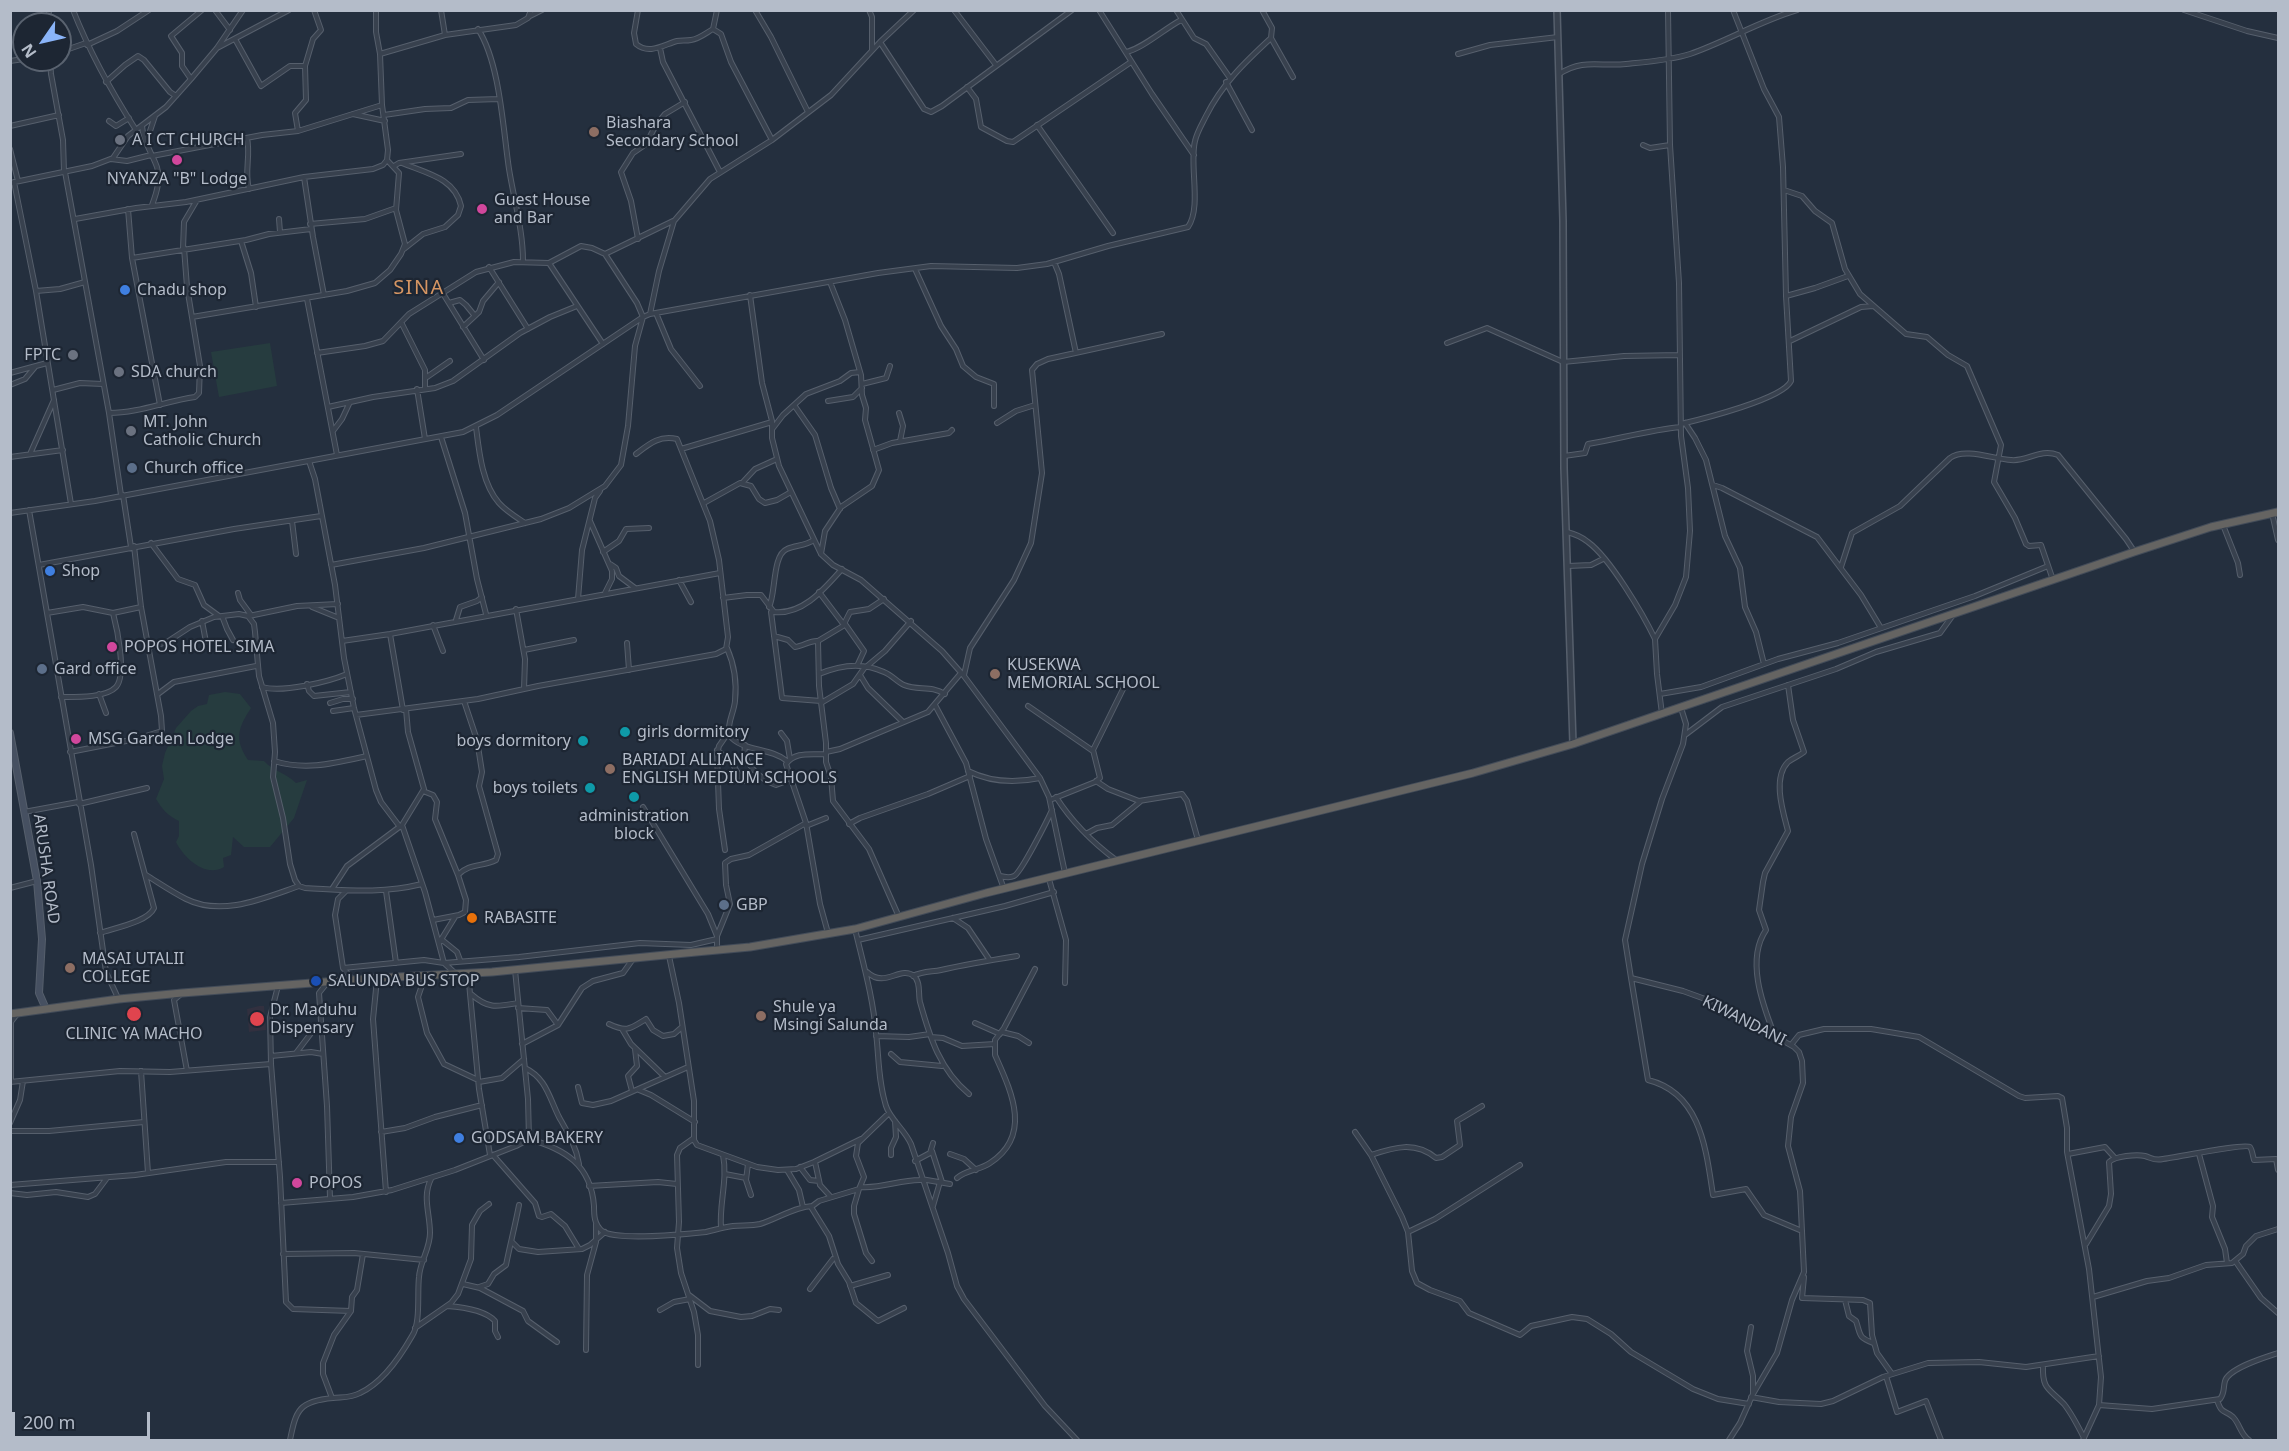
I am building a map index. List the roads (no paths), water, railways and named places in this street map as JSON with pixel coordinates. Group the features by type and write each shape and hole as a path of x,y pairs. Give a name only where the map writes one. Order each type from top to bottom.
{"highway":[{"path":"14,1013 182,993 477,973 669,955 855,929 1116,860 1473,772 1573,744 2134,552 2222,524 2275,512"}],"main road":[{"name":"ARUSHA ROAD","path":"11,734 14,778 24,812 36,881 42,949 39,993 46,1009"}],"street":[{"path":"72,10 106,82 136,129"},
{"path":"72,48 117,31 150,10"},
{"path":"191,79 182,66 183,55 171,36 202,10"},
{"path":"215,10 230,30"},
{"path":"14,182 102,164 111,159 128,136 156,116 176,96 217,48 243,10"},
{"path":"217,48 289,10"},
{"path":"298,131 296,113 307,95 305,66 313,39 321,30 314,10"},
{"path":"75,219 152,205 197,200 304,177 340,171 373,169 383,165 387,160 376,10"},
{"path":"441,10 445,35"},
{"path":"380,54 445,35 516,25 530,13 542,10"},
{"path":"638,10 634,41 640,48 660,48 677,41 699,38 712,29 717,10"},
{"path":"755,10 808,112"},
{"path":"869,10 872,17 872,51"},
{"path":"605,254 674,220 710,179 772,140 831,95 880,42 914,10"},
{"path":"954,10 996,65"},
{"path":"880,42 928,111 934,111 1072,10"},
{"path":"1099,10 1194,156"},
{"path":"1176,10 1194,38 1206,44 1228,80 1252,130"},
{"path":"10,513 454,435 476,427 650,314 878,273 931,266 1017,268 1054,262 1108,246 1188,227 1194,212 1194,143 1198,130 1214,99 1228,80 1270,38 1272,28 1262,10"},
{"path":"1557,10 1563,220 1564,456 1573,744"},
{"path":"1655,639 1682,591 1688,561 1690,521 1682,425 1679,283 1670,145 1668,10"},
{"path":"1564,456 1585,453 1588,444 1623,439 1647,431 1714,416 1786,388 1791,377 1779,117 1764,89 1733,10"},
{"path":"1559,74 1576,65 1669,60 1690,54 1762,21 1797,10"},
{"path":"2184,10 2247,31 2278,38"},
{"path":"1126,52 1132,51 1182,20"},
{"path":"478,29 491,57 520,228 523,261"},
{"path":"712,29 721,34 731,62 772,140"},
{"path":"1458,54 1481,47 1558,37"},
{"path":"1270,38 1293,76"},
{"path":"235,39 261,86 290,66 305,66"},
{"path":"660,48 663,62 720,172"},
{"path":"106,82 125,64 138,57 144,60 170,92 176,96"},
{"path":"967,87 976,99 981,127 991,134 1013,142 1131,62"},
{"path":"52,72 65,172 133,547 162,725 161,732 70,752"},
{"path":"384,115 451,108 468,100 499,99"},
{"path":"638,239 631,201 621,172 633,153 646,144 664,114 685,102"},
{"path":"111,159 127,161 247,138 298,131 382,105"},
{"path":"352,114 385,121"},
{"path":"10,126 59,115"},
{"path":"146,144 156,116"},
{"path":"109,121 116,126 129,118"},
{"path":"142,125 146,144 157,168 158,183 152,205"},
{"path":"1037,125 1113,233"},
{"path":"247,138 249,152 246,173 249,189"},
{"path":"1643,145 1650,148 1670,145"},
{"path":"10,149 71,504"},
{"path":"394,166 461,154"},
{"path":"387,160 394,166 400,178 396,208 405,244 404,250"},
{"path":"192,317 324,296 375,283 384,277 404,250 423,234 445,227 458,216 461,206 451,186 443,180 402,163"},
{"path":"304,177 324,296"},
{"path":"1784,190 1802,196 1815,211 1832,223 1848,276 1858,292 1906,334 1927,337 1948,355 1967,366 2001,445 1994,482 2015,518 2026,544 2041,545 2053,581"},
{"path":"109,413 160,405 195,397 199,393 200,366 183,249 184,222 197,200"},
{"path":"132,258 365,219 396,208"},
{"path":"128,209 132,258 160,405"},
{"path":"279,219 280,232"},
{"path":"650,314 658,271 674,220"},
{"path":"241,241 251,273 256,307"},
{"path":"317,353 383,341 409,314 465,277 489,267 523,261 549,263 581,246 605,254 637,303 643,317 634,346 628,426 621,465 616,474 601,488 562,512 525,523 424,548 331,565"},
{"path":"1054,262 1059,274 1076,353"},
{"path":"549,263 603,344"},
{"path":"489,267 500,281 528,329"},
{"path":"915,269 941,326 959,354 963,366 976,377 994,384 994,406"},
{"path":"1786,296 1848,276"},
{"path":"464,327 475,316 500,281"},
{"path":"36,291 60,289 85,282"},
{"path":"821,554 825,531 840,509 875,481 879,470 865,420 866,408 860,372 845,320 830,282"},
{"path":"442,292 484,360"},
{"path":"750,295 762,383 772,422 777,459 821,554 827,561 861,580 911,621 963,675 1040,778 1050,800 1065,873"},
{"path":"307,299 337,455"},
{"path":"448,303 460,300 475,316"},
{"path":"328,407 453,381 528,329 578,306"},
{"path":"1790,341 1861,307 1873,306"},
{"path":"656,313 671,349 700,386"},
{"path":"401,323 426,370 425,388"},
{"path":"1447,344 1487,328 1563,362 1624,356 1680,355"},
{"path":"789,760 798,755 826,753 840,749 920,717 935,705 963,675 970,648 1014,580 1031,543 1042,482 1032,376 1035,366 1048,359 1162,334"},
{"path":"427,376 450,361"},
{"path":"10,373 47,363"},
{"path":"828,401 853,397 862,386 886,378 890,366"},
{"path":"10,385 25,380 35,367"},
{"path":"772,430 794,405 812,390 840,381 851,373 860,372"},
{"path":"53,390 80,383 103,384"},
{"path":"417,389 425,439"},
{"path":"30,454 54,400"},
{"path":"332,432 350,401"},
{"path":"794,405 815,435 840,509"},
{"path":"996,423 1024,408 1035,405"},
{"path":"898,413 903,423 900,441"},
{"path":"681,448 772,422"},
{"path":"1682,425 1695,438 1706,460 1725,536 1740,568 1745,607 1756,632 1764,664"},
{"path":"476,427 486,478 491,491 505,509 525,523"},
{"path":"873,450 900,441 949,434 952,430"},
{"path":"441,437 465,513 486,614"},
{"path":"636,454 654,440 666,437 677,439 710,521 720,573 728,637 727,647 732,658 735,690 735,703 728,732 717,750 718,792 724,850"},
{"path":"10,457 63,450"},
{"path":"1841,567 1852,534 1900,506 1955,454 1964,453 2016,460 2046,452 2058,455 2134,552"},
{"path":"704,503 742,483 755,470 777,459"},
{"path":"309,461 315,479 338,604 347,674 367,756 381,802 401,826 440,941 444,963 456,974"},
{"path":"742,483 751,486 759,499 765,503 777,500 791,492"},
{"path":"1713,485 1811,533 1841,567 1881,628"},
{"path":"578,599 580,566 596,498 601,488"},
{"path":"29,510 91,865 106,972 119,999"},
{"path":"2275,512 2278,540"},
{"path":"39,565 151,543 321,516"},
{"path":"292,521 297,554"},
{"path":"590,521 610,564 612,579 605,594"},
{"path":"2222,524 2238,563 2240,575"},
{"path":"603,552 619,541 626,529 649,528"},
{"path":"1567,532 1589,542 1642,614 1655,639 1662,714"},
{"path":"770,609 774,596 777,563 782,553 787,549 803,546 814,540"},
{"path":"151,543 178,579 195,585 204,605 221,616 233,640"},
{"path":"1568,566 1591,565 1603,559"},
{"path":"610,564 616,568 619,576 635,588"},
{"path":"1660,694 1701,687 1764,664 1817,650 1990,590 2048,566"},
{"path":"770,609 786,612 801,608 842,569"},
{"path":"342,641 720,573"},
{"path":"680,580 691,602"},
{"path":"819,592 864,651 857,666"},
{"path":"238,593 254,624 257,641 256,666 273,723 275,742 273,777 283,818 290,864 299,886"},
{"path":"723,598 761,595 770,609 782,698 821,702 853,684 866,667 885,651 911,621"},
{"path":"456,620 460,607 482,597"},
{"path":"774,636 788,640 795,647 804,646 812,641 818,641 845,624 849,612 869,609 885,599"},
{"path":"148,647 167,642 202,621 221,616 250,615 297,606 338,604"},
{"path":"311,606 339,618"},
{"path":"47,613 83,607 113,613 141,607"},
{"path":"516,609 524,650 526,673 524,689"},
{"path":"61,697 99,694 114,689 119,681 120,658 113,613"},
{"path":"1685,735 1696,729 1722,707 1836,669 1871,654 1940,633 1953,615"},
{"path":"202,621 206,642"},
{"path":"433,625 443,651"},
{"path":"332,889 347,866 401,826 423,791 421,772 408,732 390,634"},
{"path":"524,650 574,640"},
{"path":"818,641 826,762 831,777 833,801 869,849 899,917"},
{"path":"627,643 629,670"},
{"path":"356,715 464,701 716,654 727,647"},
{"path":"157,695 174,682 256,666"},
{"path":"819,674 843,666 866,667 886,673 904,685 930,687 945,694"},
{"path":"262,687 271,689 308,684 347,674"},
{"path":"860,675 868,688 903,722"},
{"path":"1093,751 1127,681"},
{"path":"308,684 309,691 314,696 351,692"},
{"path":"1774,1035 1763,1001 1757,965 1760,938 1766,930 1759,910 1765,873 1788,831 1780,799 1781,772 1787,763 1804,752 1793,720 1788,685"},
{"path":"99,694 106,713"},
{"path":"330,703 353,699"},
{"path":"458,875 468,867 496,860 498,854 479,786 482,772 477,740 464,701"},
{"path":"935,705 962,754 986,839 1004,890"},
{"path":"1028,706 1093,751 1100,775 1096,782 1050,800"},
{"path":"333,711 354,708"},
{"path":"1681,708 1686,724 1685,735 1650,837 1624,940 1648,1080 1661,1083 1674,1092 1689,1109 1699,1127 1706,1148 1713,1195 1746,1189 1764,1215 1802,1231"},
{"path":"728,732 733,740 745,746 789,760"},
{"path":"781,733 787,741 789,760 786,766 806,825 820,904 829,934"},
{"path":"745,746 745,757 759,774 776,784 790,777"},
{"path":"717,750 729,759 742,780 746,781 759,774"},
{"path":"274,760 289,766 314,766 367,756"},
{"path":"849,824 928,794 969,773 998,780 1040,778"},
{"path":"1096,782 1118,794 1141,801 1182,794 1187,801 1198,841"},
{"path":"24,812 147,789"},
{"path":"423,791 433,795 437,802 435,819 458,875 467,909 464,914 433,920"},
{"path":"1056,797 1086,834 1116,860"},
{"path":"1086,834 1097,828 1113,825 1141,801"},
{"path":"643,807 708,914 717,938"},
{"path":"999,876 1010,877 1018,873 1034,842 1046,826 1052,809"},
{"path":"717,950 717,938 729,904 725,863 749,855 806,825 826,818"},
{"path":"100,933 140,920 152,913 154,908 134,834"},
{"path":"146,875 187,900 213,906 249,903 299,886 346,891 386,891 422,884"},
{"path":"1049,879 1066,940 1065,983"},
{"path":"10,888 36,881"},
{"path":"346,891 338,899 335,909 343,968 353,980"},
{"path":"386,891 396,963"},
{"path":"858,940 1005,906 1054,892"},
{"path":"440,941 455,916"},
{"path":"952,917 968,928 989,959"},
{"path":"855,929 866,972 876,1036 879,1075 889,1113 908,1137 921,1179 933,1207 957,1286 964,1299 1045,1406 1077,1440"},
{"path":"343,968 424,960 444,963 519,957 640,943 691,945 717,938"},
{"path":"440,941 457,952 460,960"},
{"path":"669,955 688,1067 695,1122 694,1138 700,1147 748,1164 778,1170 815,1162 861,1139"},
{"path":"866,972 879,980 903,974 914,976 921,972 1017,956"},
{"path":"522,1044 558,1025 582,988 593,981 623,974 634,958"},
{"path":"515,969 530,1126 529,1138"},
{"path":"957,1178 965,1172 976,1170 991,1162 1003,1152 1013,1134 1016,1124 1015,1107 995,1055 995,1044 1035,969"},
{"path":"477,973 469,982 478,1081 492,1155 536,1203 539,1216 551,1214 558,1218 579,1249"},
{"path":"425,976 418,997 427,1033 444,1064 478,1081 502,1078 524,1059"},
{"path":"914,976 919,985 920,1002 930,1036 943,1066 969,1094"},
{"path":"377,978 373,1019 386,1192"},
{"name":"KIWANDANI","path":"1631,978 1683,992 1716,1004 1791,1045 1799,1052 1802,1061 1803,1083 1791,1117 1788,1146 1800,1191 1804,1272 1792,1300 1780,1347 1729,1440"},
{"path":"327,983 320,993 330,1198"},
{"path":"278,985 270,1017 271,1064 279,1162 285,1294 288,1306 293,1309 351,1311"},
{"path":"182,993 174,1000 187,1071"},
{"path":"470,994 486,1005 547,1010 553,1015 558,1025"},
{"path":"14,1013 10,1022 11,1082 103,1072 187,1071 271,1064"},
{"path":"609,1024 622,1029 635,1028 646,1019 653,1030 663,1036 674,1034 682,1028"},
{"path":"975,1023 1001,1033 1018,1036 1029,1043"},
{"path":"296,1053 314,1029 321,1025"},
{"path":"622,1029 627,1040 665,1077"},
{"path":"1791,1045 1799,1035 1824,1029 1871,1029 1919,1037 2019,1096 2025,1098 2061,1097 2067,1128 2068,1154 2093,1297 2102,1387 2099,1405 2083,1439"},
{"path":"876,1036 930,1036 944,1038 962,1047 995,1044"},
{"path":"635,1048 637,1066 628,1076 635,1090 651,1095 695,1122"},
{"path":"271,1056 296,1053 323,1054"},
{"path":"891,1054 900,1062 943,1066"},
{"path":"578,1087 580,1100 585,1105 611,1101 688,1067"},
{"path":"525,1068 539,1077 548,1089 556,1110 574,1143 579,1165 589,1186 597,1238 587,1275 586,1350"},
{"path":"141,1071 148,1173"},
{"path":"10,1122 20,1100 23,1081"},
{"path":"381,1132 405,1128 435,1117 482,1105"},
{"path":"1371,1155 1402,1147 1425,1149 1436,1158 1442,1157 1460,1145 1457,1121 1482,1106"},
{"path":"872,1261 866,1253 854,1214 854,1206 864,1177 856,1156 861,1139 889,1113"},
{"path":"891,1155 891,1148 896,1137 895,1119"},
{"path":"10,1131 49,1131 144,1122"},
{"path":"1355,1132 1371,1155 1408,1232 1412,1271 1417,1283 1460,1301 1469,1313 1502,1325 1520,1335 1531,1326 1572,1317 1587,1319 1604,1328 1645,1361 1693,1389 1718,1399 1749,1404"},
{"path":"281,1203 386,1192 492,1155 529,1138 571,1157 579,1165"},
{"path":"694,1138 677,1151 679,1222 677,1235 679,1264 698,1335 698,1365"},
{"path":"933,1143 932,1151 941,1182 933,1207"},
{"path":"2085,1245 2109,1206 2111,1194 2109,1162 2115,1158 2143,1156 2156,1160 2247,1146 2254,1160 2276,1159 2278,1170"},
{"path":"2068,1154 2105,1147 2115,1158"},
{"path":"915,1161 932,1151"},
{"path":"951,1154 964,1159 976,1170"},
{"path":"2199,1154 2213,1206 2213,1221 2227,1263"},
{"path":"721,1228 723,1155"},
{"path":"10,1185 148,1173 226,1162 279,1162"},
{"path":"815,1162 819,1181 823,1189 831,1196"},
{"path":"748,1164 746,1178 751,1195"},
{"path":"1408,1232 1435,1219 1520,1165"},
{"path":"800,1167 810,1180 819,1181"},
{"path":"787,1169 799,1190 803,1207"},
{"path":"724,1174 746,1178"},
{"path":"10,1193 27,1195 56,1192 88,1197 95,1194 108,1177"},
{"path":"290,1440 295,1419 302,1406 332,1398 353,1396 376,1383 400,1356 414,1333 419,1276 429,1245 426,1190 431,1178"},
{"path":"596,1221 605,1232 621,1237 677,1235 761,1224 803,1207 812,1206 831,1196 860,1188 921,1179 950,1184"},
{"path":"589,1186 658,1182 677,1184"},
{"path":"415,1328 456,1299 471,1259 472,1225 480,1211 489,1204"},
{"path":"479,1288 488,1284 494,1275 506,1265 507,1252 512,1242 513,1224 519,1205"},
{"path":"812,1206 829,1236 856,1303 878,1321 904,1308"},
{"path":"2093,1297 2147,1281 2169,1278 2206,1265 2236,1262 2251,1240 2261,1233 2278,1229"},
{"path":"512,1242 519,1249 538,1252 579,1249 590,1245 605,1232"},
{"path":"810,1289 833,1259 834,1252"},
{"path":"283,1254 363,1254 424,1260"},
{"path":"332,1398 326,1387 323,1363 333,1335 351,1311 351,1297 357,1290 363,1254"},
{"path":"833,1259 840,1268"},
{"path":"2236,1262 2260,1298 2278,1313"},
{"path":"1804,1272 1802,1298 1863,1300 1871,1305 1877,1353 1892,1374"},
{"path":"850,1286 888,1275"},
{"path":"463,1284 479,1288 523,1311 528,1321 557,1342"},
{"path":"689,1297 710,1311 741,1317 752,1316 770,1309 779,1310"},
{"path":"660,1310 689,1297"},
{"path":"1845,1300 1850,1316 1858,1324 1859,1334 1862,1338 1874,1343"},
{"path":"446,1306 490,1316 495,1321 495,1331 498,1337"},
{"path":"1751,1327 1747,1351 1753,1376 1752,1395 1779,1402 1821,1404 1833,1401 1886,1376 1928,1363 1979,1362 2026,1367 2099,1356"},
{"path":"2099,1405 2152,1409 2217,1400 2223,1396 2225,1380 2249,1363 2278,1353"},
{"path":"2043,1365 2046,1389 2064,1404 2083,1439"},
{"path":"1886,1376 1897,1412 1926,1401 1941,1440"},
{"path":"2217,1400 2222,1410 2232,1416 2242,1434 2249,1440"}],"place":[{"name":"Biashara Secondary School","path":"594,132"},
{"name":"A I CT CHURCH","path":"120,140"},
{"name":"NYANZA \"B\" Lodge","path":"177,160"},
{"name":"Guest House and Bar","path":"482,209"},
{"name":"Chadu shop","path":"125,290"},
{"name":"FPTC","path":"73,355"},
{"name":"SDA church","path":"119,372"},
{"name":"MT. John Catholic Church","path":"131,431"},
{"name":"Church office","path":"132,468"},
{"name":"Shop","path":"50,571"},
{"name":"POPOS HOTEL SIMA","path":"112,647"},
{"name":"Gard office","path":"42,669"},
{"name":"KUSEKWA MEMORIAL SCHOOL","path":"995,674"},
{"name":"girls dormitory","path":"625,732"},
{"name":"MSG Garden Lodge","path":"76,739"},
{"name":"boys dormitory","path":"583,741"},
{"name":"BARIADI ALLIANCE ENGLISH MEDIUM SCHOOLS","path":"610,769"},
{"name":"boys toilets","path":"590,788"},
{"name":"administration block","path":"634,797"},
{"name":"GBP","path":"724,905"},
{"name":"RABASITE","path":"472,918"},
{"name":"MASAI UTALII COLLEGE","path":"70,968"},
{"name":"SALUNDA BUS STOP","path":"316,981"},
{"name":"CLINIC YA MACHO","path":"134,1014"},
{"name":"Shule ya Msingi Salunda","path":"761,1016"},
{"name":"Dr. Maduhu Dispensary","path":"257,1019"},
{"name":"GODSAM BAKERY","path":"459,1138"},
{"name":"POPOS","path":"297,1183"}],"district":[{"name":"SINA","path":"419,288"}]}
